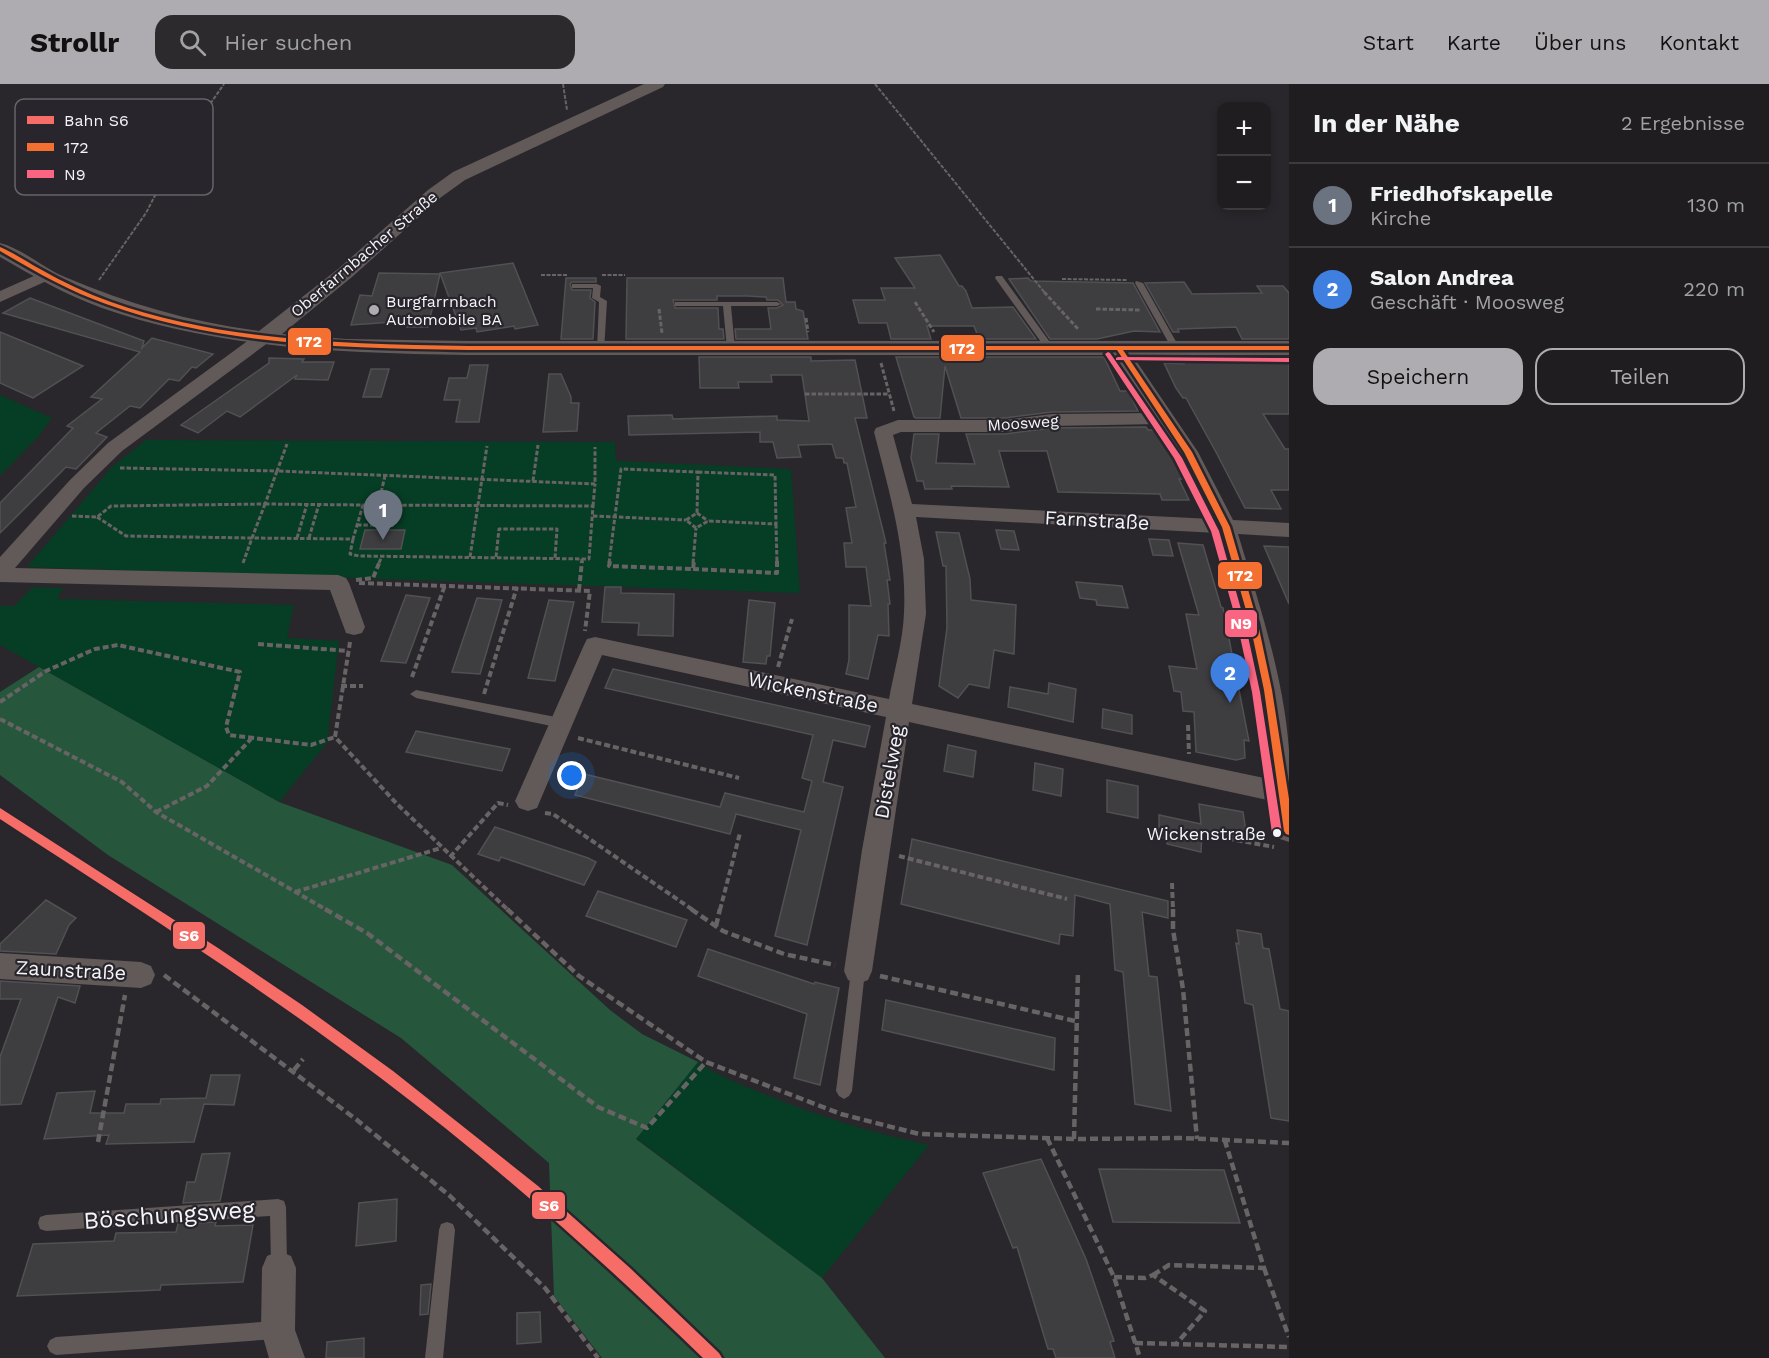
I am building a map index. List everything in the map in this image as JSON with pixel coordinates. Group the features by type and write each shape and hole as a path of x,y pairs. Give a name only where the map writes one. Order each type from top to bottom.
{"street":[{"name":"Oberfarrnbacher Straße","path":"0,573 77,484 115,447 263,338 345,273 426,201 459,176 657,84"},
{"path":"0,249 45,276 87,296 162,321 263,338 360,348 1289,348"},
{"path":"0,297 45,276"},
{"path":"1118,347 1188,452 1226,527 1254,624 1268,690 1286,794 1283,839"},
{"name":"Moosweg","path":"890,429 1005,426 1052,420 1165,418"},
{"name":"Distelweg","path":"858,971 875,850 915,614 913,559 890,429"},
{"name":"Farnstraße","path":"904,510 1289,530"},
{"name":"Oberfarrnbacher Straße","path":"0,573 338,582"},
{"path":"338,582 354,627"},
{"path":"526,806 596,645"},
{"name":"Wickenstraße","path":"596,645 1286,794"},
{"name":"Zaunstraße","path":"0,966 135,974"},
{"name":"Böschungsweg","path":"279,1268 283,1344"}],"lane":[{"path":"999,278 1049,347"},
{"path":"1139,283 1175,347"},
{"path":"575,286 597,286 596,298 603,301 601,349"},
{"path":"678,304 777,304"},
{"path":"727,304 731,349"},
{"path":"416,694 480,706 559,728"},
{"path":"844,1091 858,971"},
{"name":"Böschungsweg","path":"46,1223 278,1207 279,1268"},
{"path":"434,1358 447,1230"},
{"name":"Böschungsweg","path":"56,1346 283,1344"}],"path":[{"path":"213,100 224,84"},
{"path":"563,84 570,123"},
{"path":"875,84 1063,315 1093,347"},
{"path":"87,296 118,255 155,195"},
{"path":"1062,279 1131,280 1139,283"},
{"path":"915,303 942,347"},
{"path":"659,309 663,349"},
{"path":"1096,309 1155,310"},
{"path":"877,348 889,393 890,429"},
{"path":"805,394 889,393"},
{"path":"237,579 287,444"},
{"path":"470,557 487,446"},
{"path":"533,481 538,446"},
{"path":"363,505 350,554 359,556 589,559 595,484 595,447"},
{"path":"120,468 277,471 595,484"},
{"path":"621,469 698,472 775,475 777,573 609,566 621,469"},
{"path":"697,513 698,472"},
{"path":"378,505 385,476"},
{"path":"97,517 111,506 265,504 593,506"},
{"path":"297,538 307,504"},
{"path":"309,538 319,504"},
{"path":"592,516 686,520 697,513"},
{"path":"697,513 708,521"},
{"path":"50,514 97,517 126,536 353,539"},
{"path":"686,520 696,528"},
{"path":"696,528 708,521 776,524"},
{"path":"357,525 395,525"},
{"path":"693,569 696,528"},
{"path":"495,557 499,529 557,529 555,558"},
{"path":"338,582 373,578 382,556"},
{"path":"579,590 582,559"},
{"path":"338,582 590,591 585,633 596,645"},
{"path":"412,677 445,585"},
{"path":"480,706 517,587"},
{"path":"773,683 792,619"},
{"path":"354,627 341,686 335,737 450,857 579,976 706,1062 841,1114 919,1134 1289,1143"},
{"path":"258,644 348,651"},
{"path":"0,702 46,671 95,649 118,645 240,672 226,727 229,735 311,745 335,737"},
{"path":"341,686 363,686"},
{"path":"0,719 122,782 156,812 367,933 598,1107 648,1128 706,1062"},
{"path":"1188,725 1190,774"},
{"path":"559,728 739,778"},
{"path":"156,812 207,786 251,738"},
{"path":"450,857 498,803 526,806 553,814 716,926 784,954 1075,1022"},
{"path":"716,926 740,833"},
{"path":"1219,837 1283,839"},
{"path":"295,892 441,848"},
{"path":"875,850 1067,899"},
{"path":"1172,883 1173,930 1183,989 1197,1139"},
{"path":"98,1142 135,974 156,969 294,1070 456,1201 539,1281 598,1358"},
{"path":"1074,1139 1078,971"},
{"path":"294,1070 303,1059"},
{"path":"1047,1138 1114,1277 1140,1358"},
{"path":"1225,1140 1264,1268 1289,1336"},
{"path":"1114,1277 1145,1278 1169,1265 1264,1268"},
{"path":"1153,1275 1205,1311 1176,1345"},
{"path":"1135,1343 1289,1347"}],"green space":[{"path":"0,395 52,418 37,438 0,476"},
{"path":"146,440 615,442 616,461 791,469 800,593 27,567 112,467"},
{"path":"33,587 63,588 57,599 294,605 287,638 339,641 327,743 279,802 0,645 0,606 14,606"},
{"path":"39,667 279,802 452,865 610,1010 642,1034 698,1062 636,1139 822,1278 885,1358 602,1358 554,1296 549,1163 401,1038 108,855 0,775 0,692"},
{"path":"698,1062 734,1082 814,1113 859,1128 929,1145 822,1278 636,1138"}],"building":[{"path":"940,255 959,286 966,291 972,308 1013,307 1036,339 979,339 974,326 927,326 931,339 891,339 887,323 859,323 853,300 885,300 881,288 915,288 895,258"},
{"path":"513,263 538,325 477,332 476,328 461,330 440,273"},
{"path":"379,273 440,274 428,327 407,327 408,321 351,325 360,295 372,296"},
{"path":"566,278 596,278 596,282 572,282 570,284 572,290 591,290 590,298 595,302 593,339 561,339"},
{"path":"627,278 783,278 786,302 795,302 796,309 803,311 808,339 736,339 735,329 771,329 768,308 783,305 778,300 767,300 766,297 717,296 717,300 673,300 675,308 718,308 719,329 723,329 724,339 626,339"},
{"path":"1028,278 1031,281 1133,283 1160,332 1134,331 1097,339 1050,339 1009,279"},
{"path":"1184,282 1192,294 1262,293 1257,286 1283,286 1289,293 1289,339 1242,339 1236,327 1178,329 1179,332 1173,332 1145,283"},
{"path":"30,298 144,341 142,348 152,338 213,354 196,368 192,367 179,381 169,379 140,408 130,406 96,433 107,437 76,469 66,467 0,533 0,503 73,428 67,426 102,399 91,397 140,352 3,313"},
{"path":"0,332 83,366 33,398 0,383"},
{"path":"699,357 811,357 811,361 855,360 867,418 855,418 886,543 884,543 890,580 887,580 890,604 888,604 889,636 878,635 868,679 846,674 849,660 849,605 871,606 866,567 846,567 844,543 852,543 846,508 856,507 847,463 844,463 843,458 836,458 832,444 798,445 801,457 777,458 773,442 760,442 760,432 629,435 628,416 672,415 673,419 777,416 777,420 809,421 802,375 771,375 772,382 738,382 739,388 700,388"},
{"path":"896,357 1104,357 1120,391 1128,391 1138,411 1052,412 1005,418 961,418 945,366 940,418 916,418"},
{"path":"1253,357 1289,357 1289,414 1263,414 1285,449 1289,449 1289,490 1271,490 1281,509 1245,508 1186,398 1183,398 1176,388 1164,363 1184,364 1182,359 1255,360"},
{"path":"269,358 304,359 302,362 334,362 328,380 295,379 297,375 240,417 227,411 198,433 181,425 269,363"},
{"path":"470,365 488,365 479,422 456,422 460,400 444,400 449,378 467,378"},
{"path":"371,369 389,369 381,397 363,397"},
{"path":"549,374 561,374 571,397 571,403 579,403 577,431 543,432"},
{"path":"1146,427 1148,430 1156,430 1164,441 1183,479 1179,479 1189,500 1162,500 1160,494 1058,492 1047,451 999,451 1009,487 951,486 952,489 925,489 923,481 917,481 911,458 914,434 939,434 936,463 975,464 966,434 1005,434 1052,428"},
{"path":"365,530 405,530 401,549 360,549"},
{"path":"996,530 1014,531 1019,550 1001,549"},
{"path":"936,532 959,533 970,579 971,600 1016,605 1014,654 994,650 989,688 969,684 958,698 939,686 947,628 946,566 943,566"},
{"path":"1149,539 1169,540 1173,556 1153,555"},
{"path":"1178,543 1203,545 1223,608 1249,741 1244,740 1245,758 1236,760 1196,752 1194,712 1183,711 1181,692 1174,691 1169,666 1197,669 1186,614 1199,615"},
{"path":"1264,546 1289,547 1289,604"},
{"path":"1076,582 1122,586 1128,608 1097,605 1096,600 1080,598"},
{"path":"605,587 621,587 621,593 674,594 673,636 638,635 639,623 602,622"},
{"path":"406,595 430,598 406,663 381,661"},
{"path":"477,598 502,600 480,674 452,672"},
{"path":"549,600 574,602 555,681 528,678"},
{"path":"749,600 775,603 770,656 767,656 766,664 743,662"},
{"path":"613,669 870,726 865,747 833,740 823,782 843,787 807,945 775,936 801,830 736,814 730,834 575,795 584,774 720,807 725,793 804,812 812,781 802,778 813,735 605,688"},
{"path":"1049,683 1076,689 1073,722 1008,707 1010,687 1048,694"},
{"path":"1103,709 1132,715 1132,734 1102,728"},
{"path":"416,731 510,749 502,771 406,752"},
{"path":"948,745 976,751 973,777 944,771"},
{"path":"1035,763 1063,769 1061,796 1033,790"},
{"path":"1107,780 1138,786 1138,818 1107,812"},
{"path":"1199,804 1243,812 1247,839 1202,831 1201,852 1167,844 1167,838 1159,837 1159,815 1201,824"},
{"path":"495,827 596,862 584,885 501,857 499,861 478,854"},
{"path":"912,839 1168,901 1168,918 1142,912 1149,976 1157,977 1171,1111 1135,1104 1123,972 1115,970 1110,904 1075,895 1073,936 1060,934 1059,944 901,904"},
{"path":"598,891 687,920 676,947 586,916"},
{"path":"46,900 76,918 69,925 56,954 0,951 0,944"},
{"path":"1237,930 1261,934 1263,948 1269,949 1280,1009 1289,1011 1289,1121 1271,1118 1253,1005 1245,1003 1236,943 1239,944"},
{"path":"708,949 814,984 815,982 839,988 820,1085 794,1078 807,1014 698,976"},
{"path":"0,981 80,986 75,1003 58,997 21,1104 0,1105 0,1057 21,999 0,999"},
{"path":"886,1000 1055,1038 1054,1070 882,1030"},
{"path":"211,1075 240,1075 234,1105 204,1104 194,1142 106,1144 109,1135 44,1139 57,1093 95,1091 90,1113 124,1113 126,1104 160,1104 161,1099 206,1098"},
{"path":"230,1153 220,1201 183,1203 187,1182 195,1182 202,1154"},
{"path":"1041,1159 1086,1259 1114,1341 1110,1342 1115,1358 1056,1358 1053,1349 1048,1349 1017,1247 1013,1248 983,1173"},
{"path":"1099,1169 1224,1170 1240,1223 1113,1222"},
{"path":"397,1199 396,1241 356,1246 359,1203"},
{"path":"216,1222 215,1226 253,1225 243,1282 161,1285 160,1290 17,1296 33,1244 114,1241 116,1233 176,1232 178,1224"},
{"path":"431,1284 428,1314 420,1315 421,1285"},
{"path":"540,1312 541,1342 517,1344 517,1313"},
{"path":"364,1338 364,1358 326,1358 327,1342"}],"rail line":[{"name":"S6","path":"0,813 256,980 437,1113 579,1232 714,1358"}],"transit line":[{"name":"172","path":"0,249 40,272 111,304 198,327 287,340 377,346 468,348 1289,348"},
{"name":"172","path":"1118,347 1188,452 1226,527 1254,624 1268,690 1289,831"},
{"name":"N9","path":"1108,354 1178,458 1215,531 1242,627 1256,692 1277,833"},
{"name":"N9","path":"1118,359 1289,360"}],"place":[{"name":"Burgfarrnbach Automobile BA","path":"374,310"},
{"name":"Friedhofskapelle","path":"383,540"},
{"name":"Salon Andrea","path":"1230,703"},
{"name":"Wickenstraße","path":"1277,833"}]}
